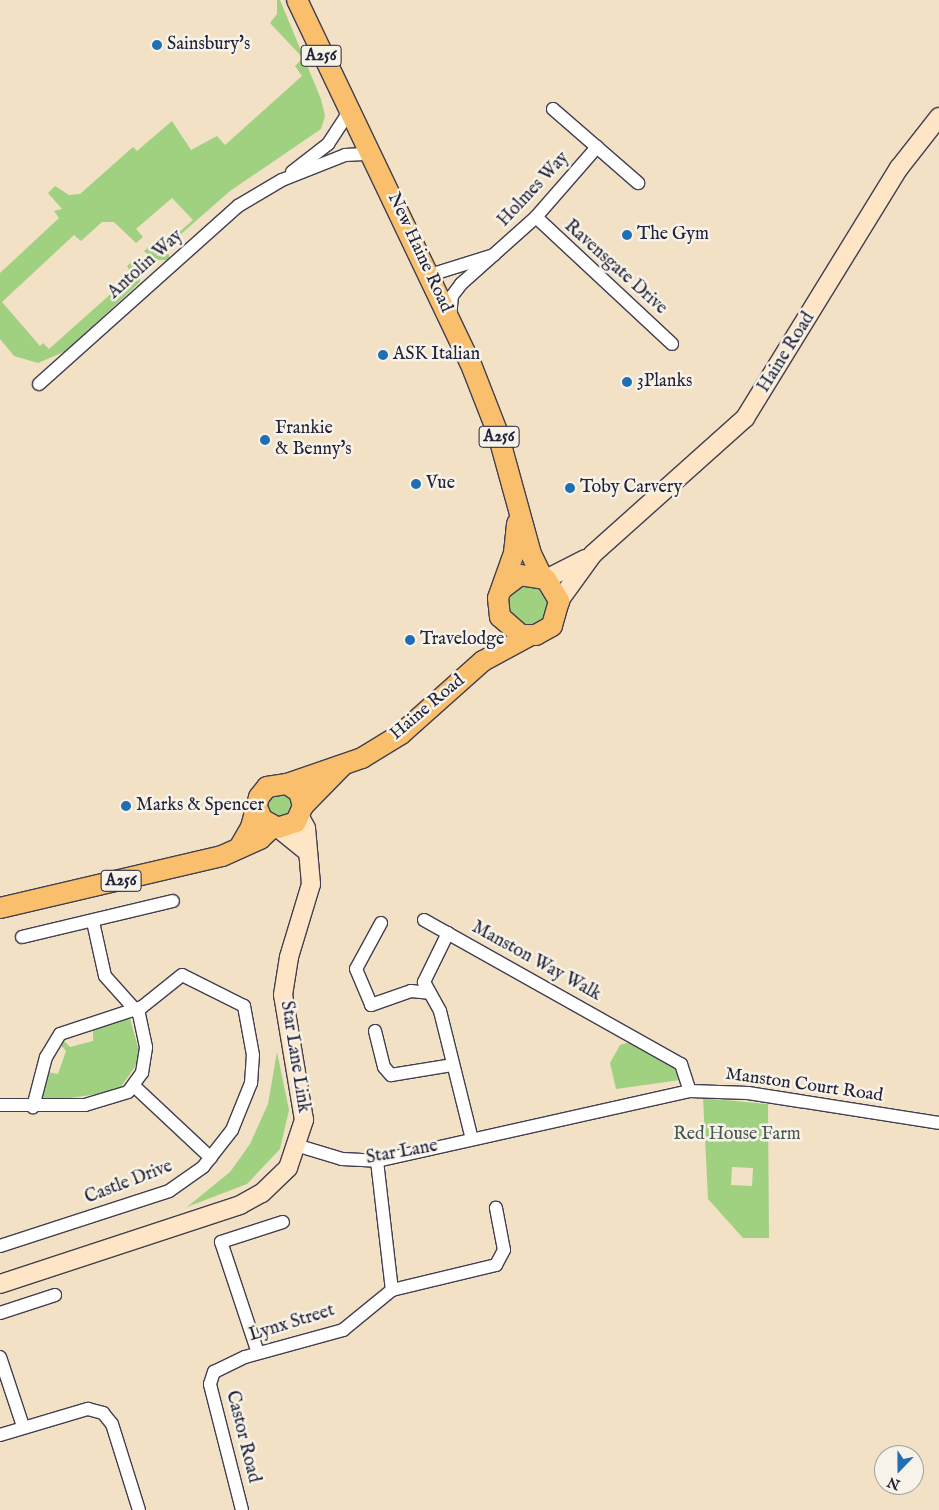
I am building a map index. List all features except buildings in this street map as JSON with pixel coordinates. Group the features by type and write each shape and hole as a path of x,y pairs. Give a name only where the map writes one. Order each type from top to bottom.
{"main road":[{"name":"New Haine Road","path":"297,0 326,66 351,109 450,318 498,434 518,515 544,578"},
{"name":"New Haine Road","path":"503,588 514,553 518,515"},
{"name":"Haine Road","path":"484,661 500,617 498,598 503,588 520,575 544,578"},
{"path":"544,578 559,601"},
{"name":"Haine Road","path":"239,848 267,786 287,784 344,765 402,734 484,661 529,636 552,626 559,601"},
{"path":"500,617 513,632 529,636"},
{"name":"Haine Road","path":"0,908 198,863 239,848 260,839 275,827 291,825 301,811 344,765"},
{"path":"287,784 299,792 301,811"},
{"path":"257,807 262,819 275,827"}],"street":[{"name":"Antolin Way","path":"39,384 238,206 282,180 328,144 351,109"},
{"name":"Holmes Way","path":"553,109 638,183"},
{"name":"Haine Road","path":"559,601 593,554 745,418 899,168 939,116"},
{"name":"Holmes Way","path":"450,318 452,296 536,217 597,147"},
{"name":"Antolin Way","path":"282,180 355,153 377,162"},
{"name":"Ravensgate Drive","path":"536,217 672,344"},
{"name":"Holmes Way","path":"430,275 495,255"},
{"name":"Haine Road","path":"544,578 593,554"},
{"name":"Star Lane Link","path":"299,1146 305,1106 283,995 289,957 310,894 306,828 301,811"},
{"path":"275,827 308,852"},
{"path":"22,937 93,922 173,901"},
{"name":"Manston Way Walk","path":"424,920 681,1064 690,1092"},
{"path":"0,1105 85,1105 120,1095 134,1086 144,1066 146,1047 139,1014 105,976 93,922"},
{"path":"381,923 356,969 371,1004 411,991 429,993"},
{"path":"448,933 424,982 440,1011 472,1139"},
{"name":"Castle Drive","path":"0,1246 169,1191 211,1158 232,1130 251,1083 253,1055 244,1006 186,974 142,1007 133,1008"},
{"path":"33,1106 46,1057 60,1034 133,1008"},
{"path":"375,1031 391,1075 453,1065"},
{"path":"134,1086 211,1158"},
{"name":"Star Lane","path":"299,1146 342,1158 377,1161 690,1092"},
{"name":"Manston Court Road","path":"690,1092 748,1093 939,1123"},
{"path":"0,1284 240,1205 276,1182 299,1146"},
{"path":"377,1161 392,1290 496,1265 504,1250 496,1208"},
{"path":"258,1353 221,1242 283,1222"},
{"name":"Lynx Street","path":"214,1372 258,1353 343,1330 392,1290"},
{"path":"0,1313 55,1295"},
{"path":"0,1356 23,1426"},
{"name":"Castor Road","path":"214,1372 210,1384 242,1510"},
{"path":"0,1435 23,1426 88,1408 103,1413 112,1424 139,1510"}],"green space":[{"path":"277,0 280,0 321,99 325,116 321,129 230,191 156,256 169,254 169,260 154,260 144,251 150,246 157,252 193,220 172,198 136,229 143,237 136,243 114,222 102,222 81,241 74,235 2,302 40,346 43,343 49,349 132,275 127,266 134,260 141,273 140,282 66,351 38,363 14,356 0,339 0,273 59,218 54,211 62,209 48,193 55,186 69,195 80,194 133,147 137,151 172,121 191,150 217,136 225,145 302,76 295,66 303,58 270,23 277,14"},
{"path":"533,585 540,588 546,594 549,605 548,613 540,622 533,625 525,625 518,622 510,613 509,601 512,594 521,586"},
{"path":"286,790 296,807 283,820 270,815 267,797"},
{"path":"129,1015 141,1058 118,1091 43,1102 40,1096 48,1072 58,1074 66,1051 60,1044 62,1039 70,1047 93,1041 93,1029"},
{"path":"630,1042 678,1069 680,1080 616,1089 610,1063 620,1045"},
{"path":"277,1052 289,1110 280,1149 247,1184 187,1207 230,1172 250,1144 268,1104"},
{"name":"Red House Farm","path":"703,1098 768,1104 769,1238 743,1238 708,1199","holes":["732,1167 753,1168 752,1186 731,1185"]}],"place":[{"name":"Sainsbury's","path":"157,45"},
{"name":"The Gym","path":"627,235"},
{"name":"ASK Italian","path":"383,355"},
{"name":"3Planks","path":"627,382"},
{"name":"Frankie & Benny's","path":"265,440"},
{"name":"Vue","path":"416,484"},
{"name":"Toby Carvery","path":"570,488"},
{"name":"Travelodge","path":"410,640"},
{"name":"Marks & Spencer","path":"126,806"}]}
